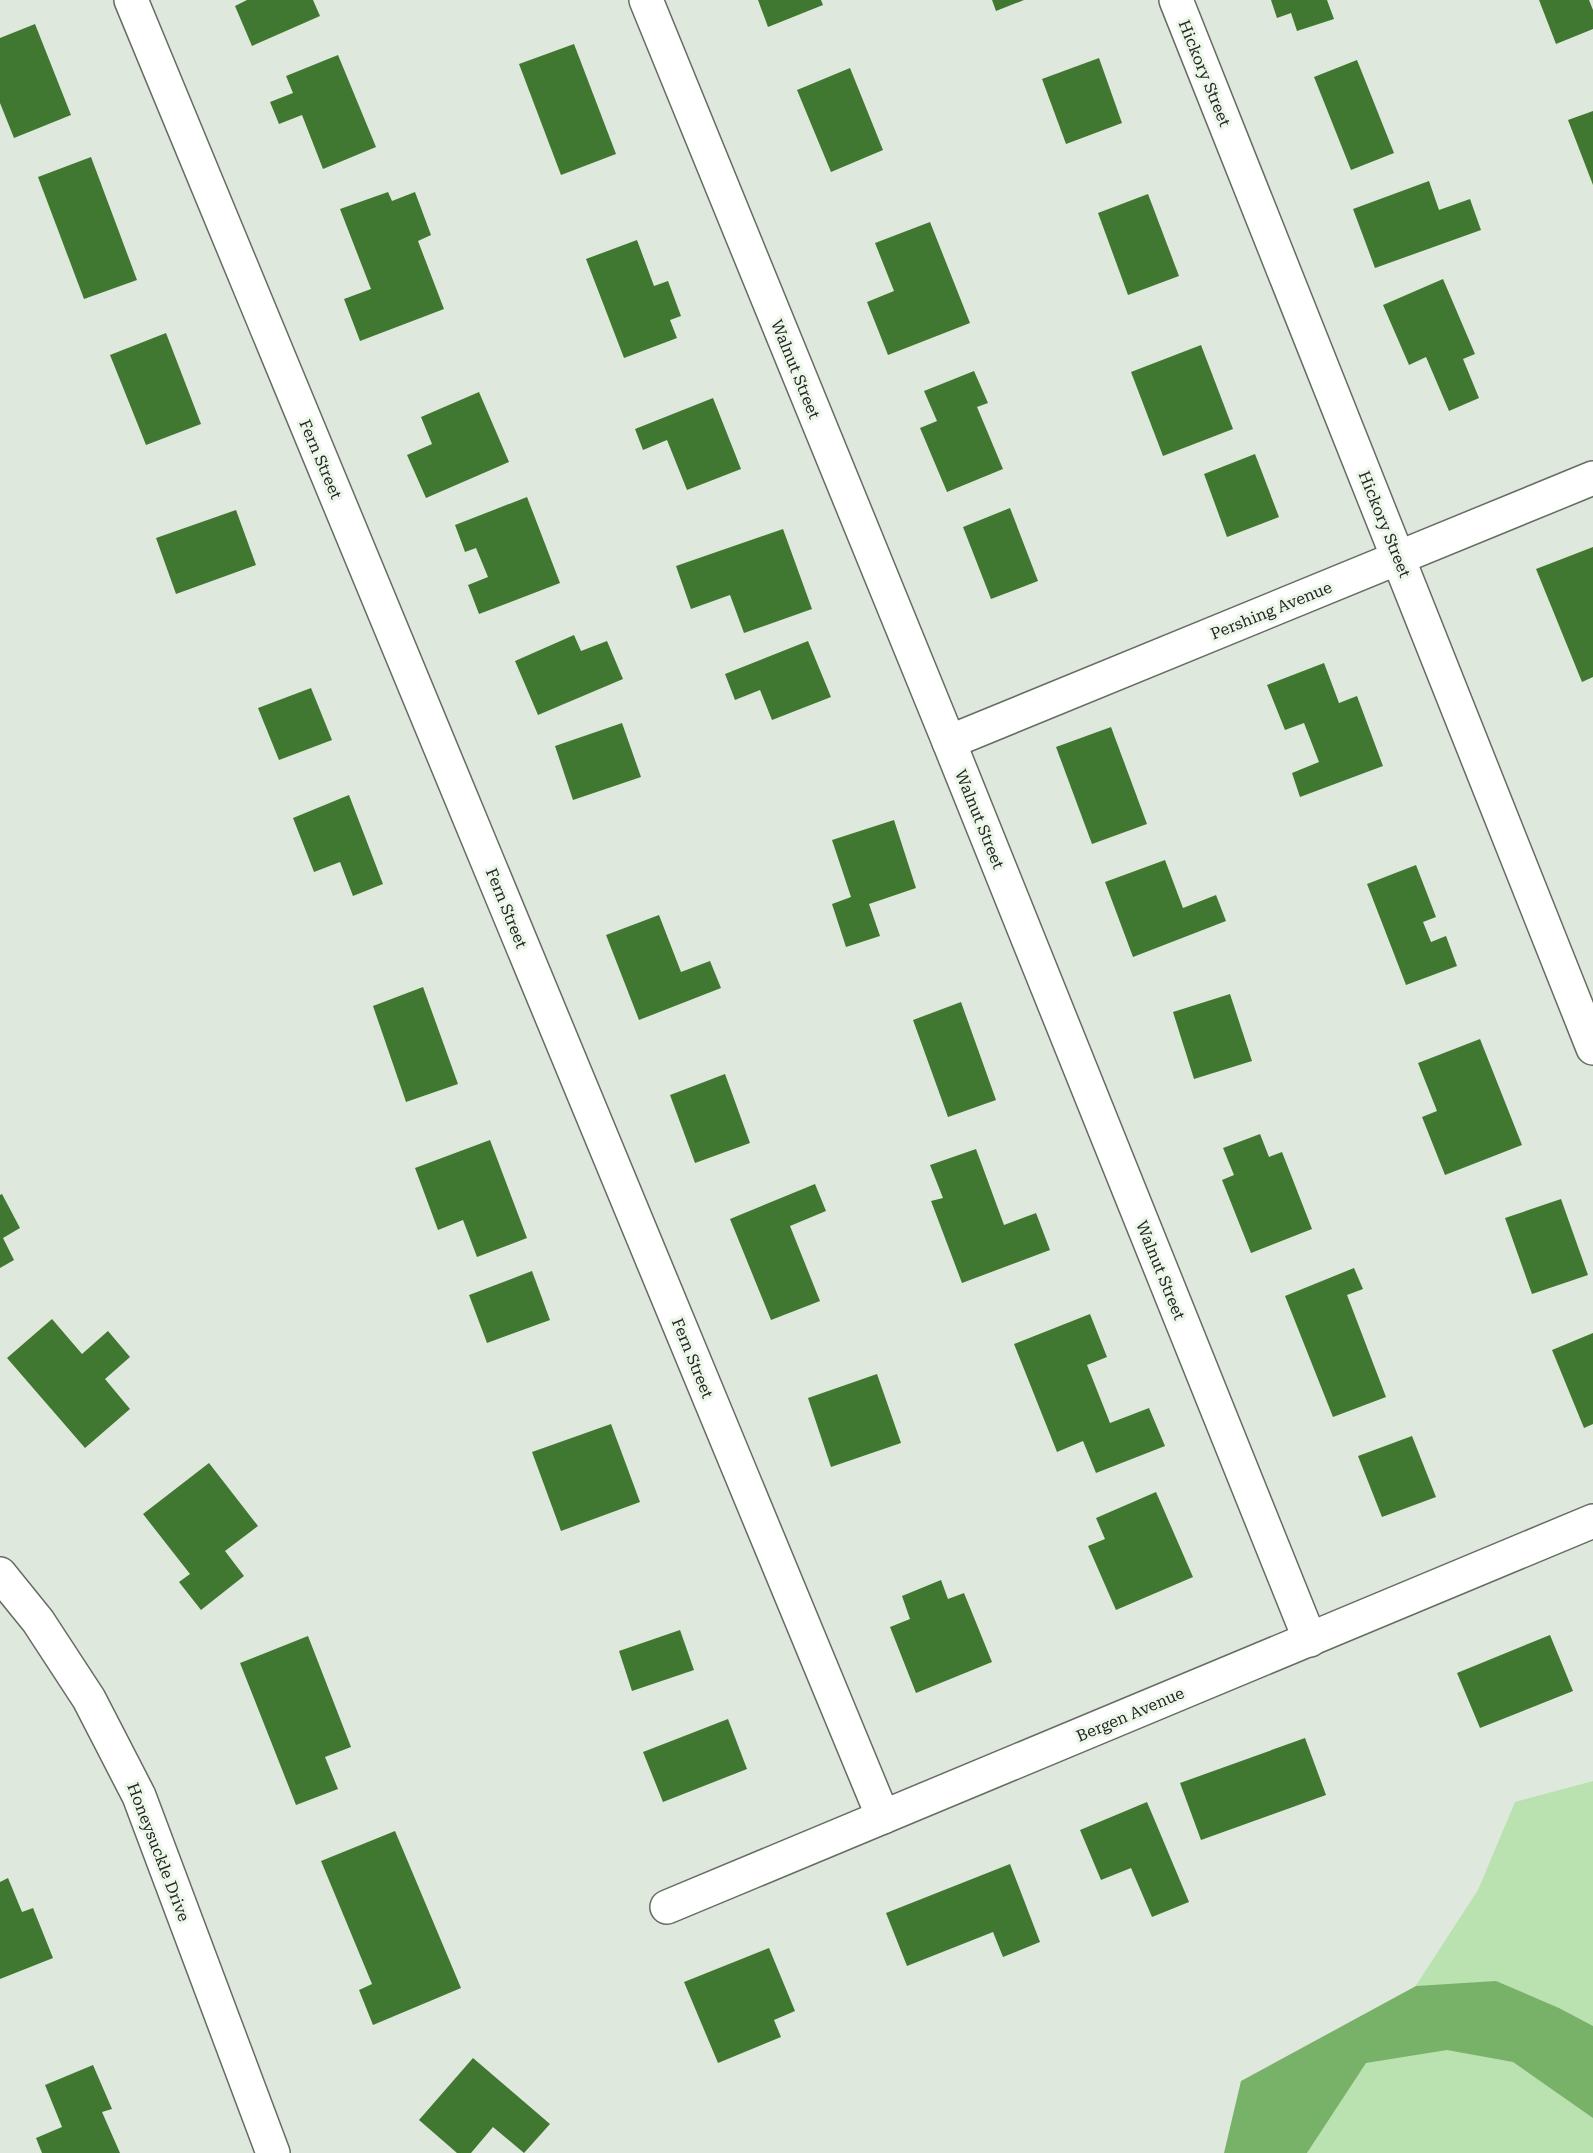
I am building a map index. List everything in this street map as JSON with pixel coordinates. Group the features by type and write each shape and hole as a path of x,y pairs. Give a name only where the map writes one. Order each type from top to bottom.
{"street":[{"name":"Fern Street","path":"131,0 883,1817"},
{"name":"Walnut Street","path":"646,0 949,742 1310,1640"},
{"name":"Hickory Street","path":"1176,0 1593,1048"},
{"name":"Pershing Avenue","path":"949,742 1593,478"},
{"name":"Bergen Avenue","path":"667,1907 1593,1521"},
{"name":"Honeysuckle Drive","path":"0,1574 38,1621 89,1699 139,1796 273,2153"}],"shaded area":[{"path":"1593,1781 1593,2153 1307,2153 1478,1890 1515,1802"},
{"path":"1496,1981 1559,2008 1593,2026 1593,2118 1513,2062 1447,2050 1366,2063 1307,2153 1224,2153 1241,2081 1416,1986"}],"building":[{"path":"247,0 313,0 320,16 252,46 235,6"},
{"path":"758,0 821,0 823,5 768,27"},
{"path":"992,0 1024,0 996,11"},
{"path":"1271,0 1327,0 1334,19 1297,31 1291,13 1277,18"},
{"path":"1539,0 1589,0 1593,10 1593,29 1556,44"},
{"path":"35,24 71,115 14,138 0,103 0,38"},
{"path":"574,44 616,154 561,175 519,64"},
{"path":"338,55 376,147 323,169 302,115 279,124 270,102 293,93 286,76"},
{"path":"1099,58 1122,123 1066,144 1042,79"},
{"path":"1357,60 1394,153 1351,170 1314,77"},
{"path":"850,68 883,150 831,172 797,90"},
{"path":"1593,111 1593,185 1568,120"},
{"path":"91,157 137,280 84,299 38,177"},
{"path":"1429,181 1439,210 1470,199 1481,230 1375,268 1353,209"},
{"path":"388,192 392,201 415,192 431,235 418,241 444,309 360,341 344,299 371,289 340,209"},
{"path":"1148,194 1179,276 1128,295 1098,213"},
{"path":"930,222 970,323 888,355 867,302 894,291 875,243"},
{"path":"637,240 654,286 668,281 681,316 670,320 677,338 624,358 586,259"},
{"path":"1443,279 1475,354 1463,359 1479,398 1449,411 1426,357 1409,365 1383,305"},
{"path":"166,333 201,424 146,445 110,355"},
{"path":"1201,345 1233,429 1163,456 1131,372"},
{"path":"974,371 988,403 977,407 1003,469 947,492 920,428 937,421 924,391"},
{"path":"479,392 509,462 426,498 407,455 432,444 421,417"},
{"path":"713,398 741,469 687,490 667,440 643,450 635,429"},
{"path":"1255,454 1279,517 1227,537 1204,474"},
{"path":"527,497 560,583 479,614 468,585 488,577 476,548 465,552 455,525"},
{"path":"1010,508 1038,581 991,599 963,527"},
{"path":"236,510 256,565 176,594 156,538"},
{"path":"783,529 812,609 744,633 730,595 691,609 676,566"},
{"path":"1593,547 1593,677 1582,682 1536,569"},
{"path":"574,635 581,651 607,641 623,679 538,715 515,661"},
{"path":"808,641 831,697 772,720 760,690 735,700 725,674"},
{"path":"1324,663 1339,703 1357,696 1383,766 1300,797 1292,773 1319,762 1304,723 1285,730 1267,685"},
{"path":"311,688 332,740 279,760 258,708"},
{"path":"622,723 641,777 573,800 555,746"},
{"path":"1111,727 1147,824 1092,844 1056,747"},
{"path":"349,795 383,884 353,896 340,862 314,872 293,818"},
{"path":"894,820 916,888 869,904 880,936 846,947 832,904 851,897 832,840"},
{"path":"1165,860 1183,908 1216,895 1226,921 1133,957 1105,882"},
{"path":"1416,865 1436,917 1423,922 1431,942 1446,936 1457,966 1406,985 1367,884"},
{"path":"659,915 681,972 710,961 721,988 639,1020 606,935"},
{"path":"423,987 458,1084 406,1102 373,1006"},
{"path":"1230,994 1252,1061 1194,1079 1173,1012"},
{"path":"961,1002 996,1100 948,1117 913,1020"},
{"path":"1480,1039 1522,1145 1445,1175 1422,1117 1437,1111 1418,1063"},
{"path":"725,1074 750,1143 695,1163 670,1095"},
{"path":"1260,1134 1269,1157 1282,1152 1312,1229 1251,1253 1222,1180 1234,1175 1223,1148"},
{"path":"490,1140 527,1238 477,1257 463,1220 438,1230 415,1168"},
{"path":"976,1149 1004,1225 1036,1213 1050,1250 962,1283 931,1201 943,1198 930,1165"},
{"path":"815,1184 826,1211 790,1226 820,1301 771,1320 730,1219"},
{"path":"2,1194 20,1228 3,1238 14,1260 0,1268 0,1195"},
{"path":"1561,1199 1588,1275 1532,1294 1505,1218"},
{"path":"1354,1268 1363,1289 1347,1295 1386,1397 1333,1417 1285,1296"},
{"path":"532,1271 550,1320 487,1343 469,1295"},
{"path":"1090,1314 1107,1357 1087,1365 1110,1423 1149,1408 1165,1446 1096,1473 1083,1441 1057,1452 1014,1344"},
{"path":"52,1319 82,1354 108,1331 130,1357 105,1379 130,1409 85,1448 7,1358"},
{"path":"1593,1333 1593,1424 1584,1428 1552,1350"},
{"path":"877,1374 901,1443 831,1467 808,1398"},
{"path":"611,1424 640,1502 561,1531 532,1452"},
{"path":"1412,1436 1436,1497 1382,1517 1358,1456"},
{"path":"209,1463 258,1526 225,1551 244,1576 201,1610 179,1582 190,1574 143,1514"},
{"path":"1156,1492 1193,1577 1116,1610 1088,1546 1105,1539 1096,1518"},
{"path":"941,1580 948,1599 964,1593 992,1662 916,1693 890,1627 910,1619 902,1596"},
{"path":"680,1630 694,1670 632,1691 619,1651"},
{"path":"1550,1635 1573,1691 1480,1728 1457,1673"},
{"path":"308,1636 351,1747 325,1757 338,1789 296,1805 240,1663"},
{"path":"728,1719 747,1769 663,1802 643,1752"},
{"path":"1305,1738 1326,1795 1201,1840 1180,1783"},
{"path":"1147,1802 1189,1902 1152,1917 1131,1868 1101,1880 1080,1830"},
{"path":"395,1831 461,1988 373,2025 359,1990 372,1984 321,1861"},
{"path":"1010,1864 1040,1942 1003,1957 993,1932 907,1966 886,1913"},
{"path":"8,1878 22,1912 33,1908 53,1958 0,1979 0,1882"},
{"path":"769,1948 795,2011 774,2020 781,2037 718,2063 684,1982"},
{"path":"473,2058 550,2124 524,2153 493,2127 471,2153 457,2153 419,2120"},
{"path":"93,2065 112,2109 102,2112 120,2153 42,2153 36,2138 62,2127 45,2085"}]}
